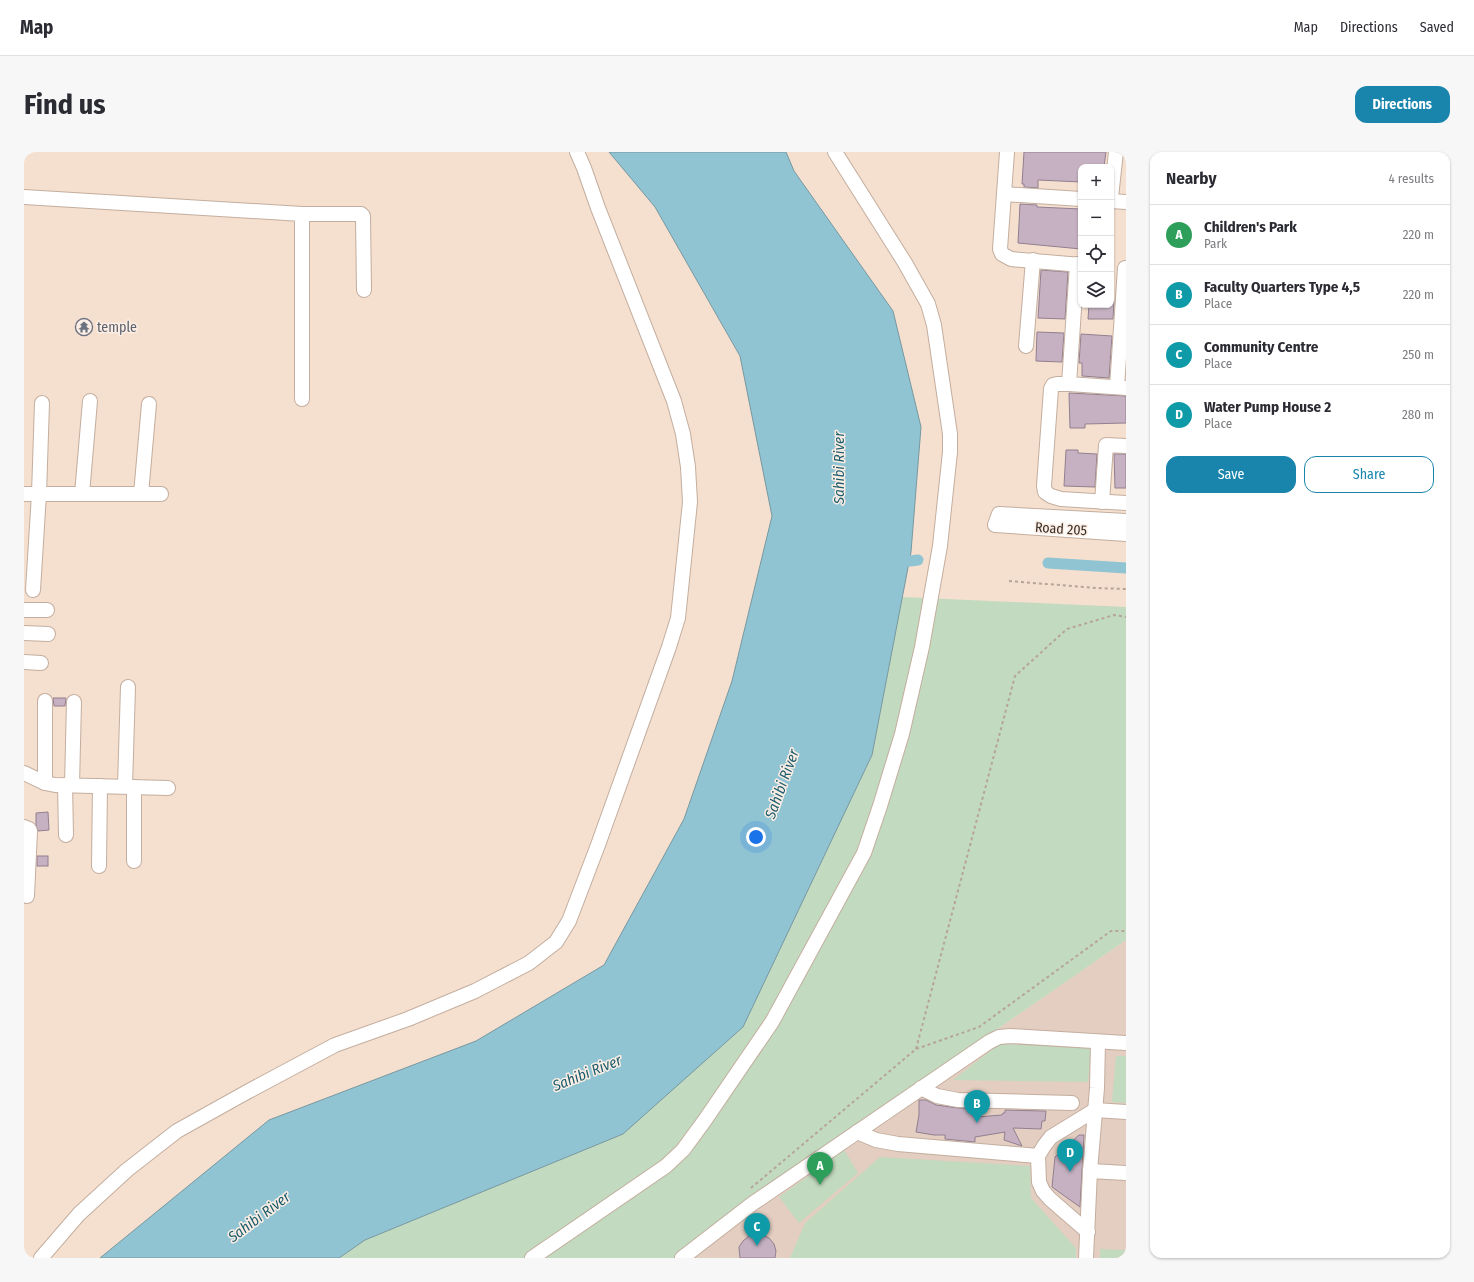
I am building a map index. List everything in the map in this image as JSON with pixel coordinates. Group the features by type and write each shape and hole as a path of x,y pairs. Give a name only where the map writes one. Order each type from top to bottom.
{"street":[{"path":"41,1258 79,1214 126,1170 177,1131 335,1045 408,1019 475,991 522,967 556,942 569,921 657,682 678,618 690,502 688,467 683,434 674,401 577,152"},
{"path":"532,1258 666,1166 683,1150 706,1120 772,1022 864,853 902,734 922,647 940,546 950,452 950,434 934,325 928,304 909,269 835,152"},
{"path":"1007,152 1000,249 1002,254 1011,259 1078,265"},
{"path":"1114,170 1116,152"},
{"path":"1004,194 1078,199"},
{"path":"24,197 302,214 361,214 363,216 364,290"},
{"path":"1114,201 1126,202"},
{"path":"302,214 302,399"},
{"path":"1026,346 1033,260"},
{"path":"1121,268 1121,388 1069,384 1053,385 1050,389 1044,486 1045,492 1061,499 1126,503"},
{"path":"1069,384 1078,272"},
{"path":"82,494 90,401"},
{"path":"33,590 39,494 42,403"},
{"path":"141,494 149,404"},
{"path":"1102,502 1106,445 1126,446"},
{"path":"24,494 161,494"},
{"name":"Road 205","path":"1126,522 997,519 1126,534"},
{"path":"24,610 47,610"},
{"path":"24,634 48,634"},
{"path":"24,662 41,663"},
{"path":"128,687 129,786 134,861"},
{"path":"45,701 45,783"},
{"path":"66,835 74,702"},
{"path":"24,772 45,783 168,788"},
{"path":"99,866 100,786"},
{"path":"24,827 29,828 30,831 27,896"},
{"path":"682,1258 752,1204 989,1042 999,1037 1010,1036 1126,1043"},
{"path":"1086,1258 1098,1042"},
{"path":"921,1088 937,1096 958,1100 1072,1103"},
{"path":"1088,1232 1043,1191 1040,1182 1038,1156 1052,1137 1095,1110 1126,1112"},
{"path":"857,1132 876,1140 898,1144 1038,1156"},
{"path":"1090,1171 1126,1173"}],"path":[{"path":"1009,581 1126,589"},
{"path":"916,1049 1014,676 1067,629 1114,615 1126,617"},
{"path":"749,1190 916,1049 979,1027 1111,931 1126,931"}],"shaded area":[{"path":"1126,940 1126,1258 679,1258 752,1199"}],"green space":[{"path":"902,597 1126,607 1126,940 752,1199 679,1258 339,1258 365,1240 623,1134 872,755"},
{"path":"999,1044 1091,1046 1088,1082 953,1080"},
{"path":"1116,1056 1126,1056 1126,1103 1112,1102"},
{"path":"844,1150 858,1173 799,1223 779,1197"},
{"path":"880,1157 1030,1166 1031,1198 1076,1248 1076,1258 790,1258 805,1223"},
{"path":"1100,1249 1126,1250 1126,1258 1100,1258"}],"water":[{"name":"Sahibi River","path":"609,152 786,152 794,171 893,311 921,427 911,552 872,755 743,1027 623,1134 365,1240 339,1258 100,1258 269,1120 476,1041 604,965 684,819 732,681 772,516 740,356 655,207"}],"building":[{"path":"1024,152 1106,152 1104,164 1078,164 1078,182 1038,180 1038,188 1024,187 1024,184 1022,184"},
{"path":"1020,204 1037,205 1037,207 1078,209 1078,249 1018,243"},
{"path":"1041,270 1068,272 1065,319 1038,318"},
{"path":"1089,308 1114,308 1113,319 1088,319"},
{"path":"1037,332 1064,333 1062,362 1036,361"},
{"path":"1081,334 1112,336 1109,378 1082,376 1082,363 1079,363"},
{"path":"1069,393 1126,396 1126,423 1085,424 1085,428 1070,428"},
{"path":"1066,450 1078,450 1078,453 1097,454 1095,487 1064,486"},
{"path":"1114,454 1126,454 1126,488 1115,488"},
{"path":"53,698 66,698 65,706 54,706"},
{"path":"48,812 49,830 38,831 36,825 36,813"},
{"path":"37,856 48,856 48,866 37,866"},
{"path":"919,1100 926,1100 936,1105 979,1109 977,1117 1002,1115 1005,1113 1005,1110 1046,1111 1045,1121 1042,1121 1041,1129 1013,1128 1022,1146 1004,1140 1005,1132 975,1137 975,1142 945,1139 945,1135 916,1132 919,1115"},
{"path":"1079,1135 1084,1135 1080,1207 1052,1187 1055,1157"},
{"path":"756,1234 769,1238 774,1244 776,1251 775,1258 740,1258 739,1247 743,1241 749,1236"}],"waterway":[{"path":"895,563 918,560"},
{"path":"1048,563 1126,568"}],"place":[{"name":"temple","path":"84,327"},
{"name":"Faculty Quarters Type 4,5","path":"977,1123"},
{"name":"Water Pump House 2","path":"1070,1172"},
{"name":"Children's Park","path":"820,1185"},
{"name":"Community Centre","path":"757,1246"}]}
